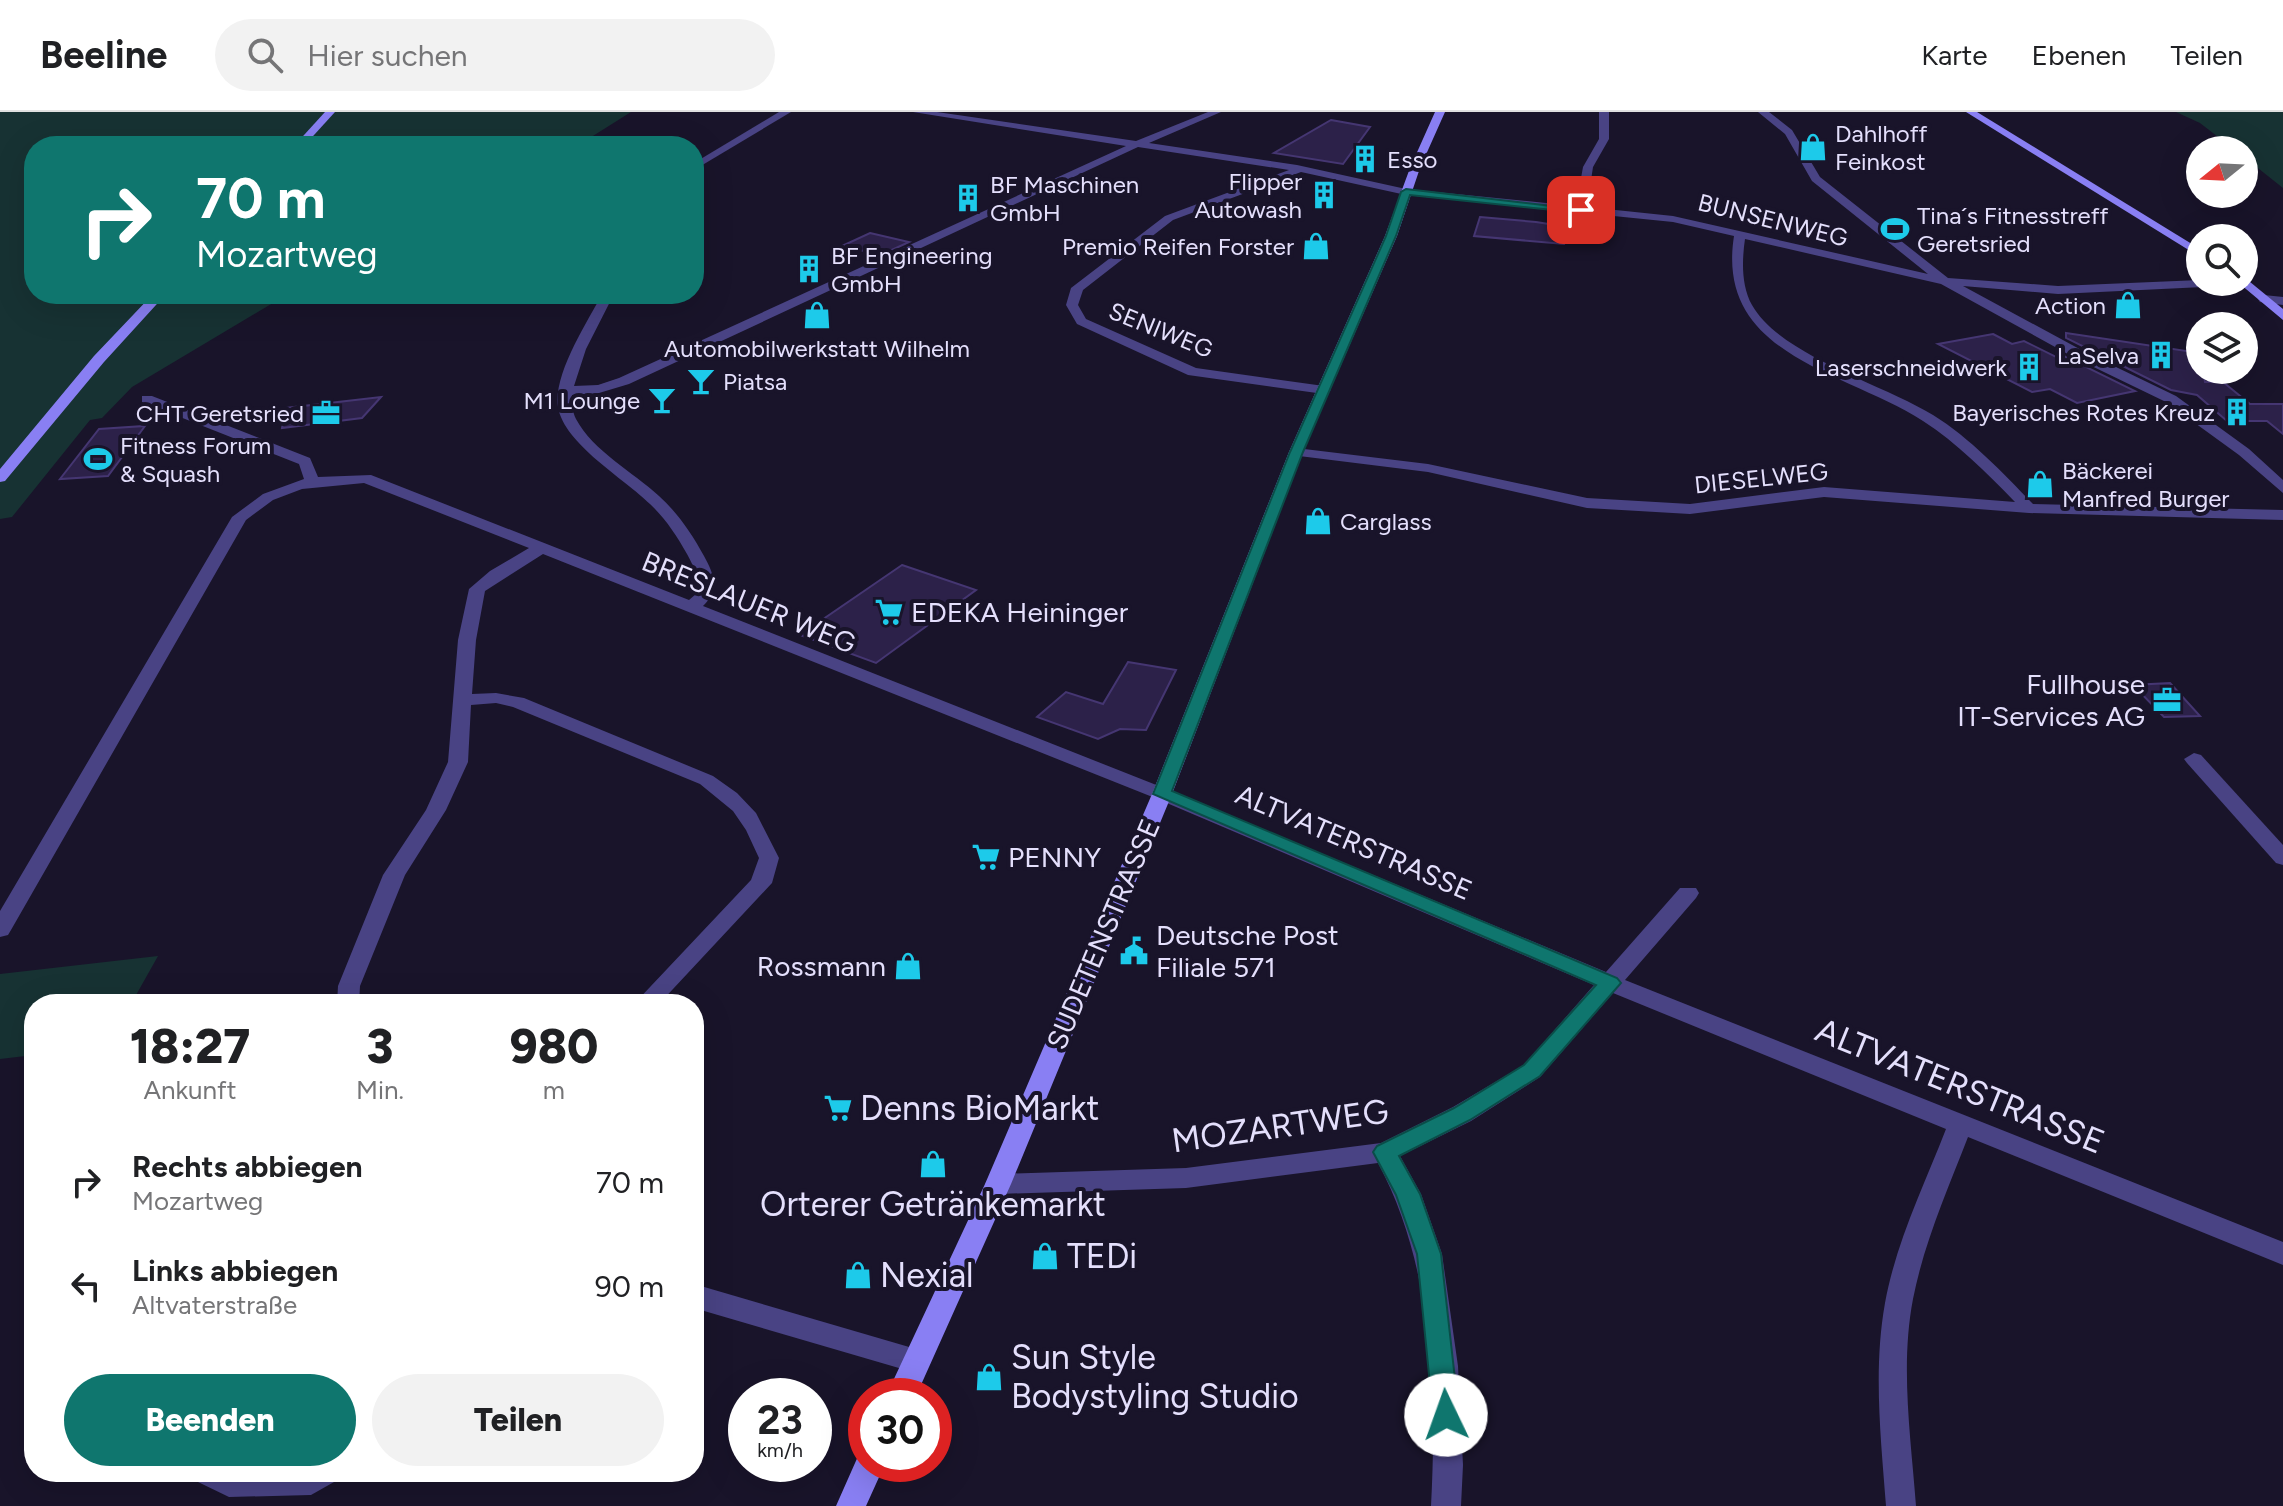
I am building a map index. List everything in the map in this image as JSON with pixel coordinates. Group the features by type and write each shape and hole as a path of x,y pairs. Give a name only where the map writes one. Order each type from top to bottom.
{"street":[{"path":"308,136 330,112"},
{"path":"704,161 786,112"},
{"name":"BUNSENWEG","path":"918,112 1300,169 1406,192 1673,219 1945,281 2058,290 2186,284"},
{"path":"1187,112 1211,115"},
{"name":"SUDETENSTRASSE","path":"909,1378 998,1184 1162,794 1296,452 1391,236 1440,112"},
{"path":"1581,210 1588,167 1602,146 1606,132 1604,112"},
{"path":"1763,112 1789,132 1816,179 1945,281 2080,355 2171,399 2244,452 2283,488"},
{"path":"1971,112 2186,245"},
{"path":"565,391 599,389 624,381 1078,170 1211,115"},
{"name":"SENIWEG","path":"1300,169 1169,218 1077,288 1072,305 1081,321 1193,372 1324,390"},
{"path":"1740,233 1735,263 1746,307 1775,336 1928,419 1995,473 2029,508"},
{"path":"2258,294 2283,316"},
{"path":"2264,299 2283,301"},
{"path":"0,478 99,359 151,304"},
{"path":"604,304 565,391 565,410 578,433 647,493 686,536 705,573 704,596 692,607"},
{"path":"147,399 305,461 312,481"},
{"name":"DIESELWEG","path":"1296,452 1428,468 1587,503 1690,509 1824,492 2029,508 2283,515"},
{"name":"BRESLAUER WEG","path":"0,930 240,517 261,498 312,481 366,478 1162,794"},
{"path":"349,994 349,986 394,875 436,810 458,762 467,640 477,589 541,548"},
{"path":"464,700 496,698 518,702 692,772 716,783 751,816 769,858 761,883 655,994"},
{"path":"2194,759 2283,858"},
{"name":"ALTVATERSTRASSE","path":"1162,794 1610,983 2283,1254"},
{"path":"1610,983 1688,893"},
{"name":"MOZARTWEG","path":"998,1184 1186,1178 1385,1152 1462,1114 1532,1071 1610,983"},
{"path":"1901,1506 1893,1396 1895,1325 1910,1256 1961,1123"},
{"path":"1385,1152 1408,1194 1429,1254 1444,1366 1448,1465 1446,1506"},
{"path":"704,1299 916,1361"},
{"path":"227,1482 270,1482"},
{"path":"851,1506 862,1482"}],"green space":[{"path":"0,112 631,112 593,136 24,136 24,304 271,304 132,387 102,418 90,420 12,517 0,519"},
{"path":"2176,112 2283,112 2283,188 2258,168 2258,136 2217,136 2200,123"},
{"path":"158,956 137,994 24,994 24,1056 0,1059 0,974"}],"building":[{"path":"1331,120 1370,127 1343,164 1274,153"},
{"path":"1480,217 1568,227 1564,244 1474,236"},
{"path":"870,233 909,242 881,255 842,246"},
{"path":"2066,333 2186,351 2186,384 2225,384 2250,404 2283,404 2283,434 2267,421 2227,421 2197,395 2171,390 2066,338"},
{"name":"Laserschneidwerk","path":"1993,334 2012,344 2024,341 2064,361 2064,356 2135,391 2077,403 2050,389 2032,392 1938,344"},
{"name":"CHT Geretsried","path":"381,397 362,418 282,428 286,408"},
{"name":"Fitness Forum & Squash","path":"145,426 108,476 60,479 99,429"},
{"name":"EDEKA Heininger","path":"902,565 976,590 876,663 800,635"},
{"path":"1128,662 1176,670 1146,730 1120,729 1098,739 1037,717 1066,692 1103,704"},
{"name":"Fullhouse IT-Services AG","path":"2170,683 2200,716 2164,717 2133,685"}],"place":[{"name":"Dahlhoff Feinkost","path":"1813,147"},
{"name":"Esso","path":"1365,159"},
{"name":"Flipper Autowash","path":"1324,195"},
{"name":"BF Maschinen GmbH","path":"968,198"},
{"name":"Tina´s Fitnesstreff Geretsried","path":"1895,229"},
{"name":"Premio Reifen Forster","path":"1316,246"},
{"name":"BF Engineering GmbH","path":"809,269"},
{"name":"Action","path":"2128,305"},
{"name":"Automobilwerkstatt Wilhelm","path":"817,315"},
{"name":"LaSelva","path":"2161,355"},
{"name":"Laserschneidwerk","path":"2029,367"},
{"name":"Piatsa","path":"701,381"},
{"name":"M1 Lounge","path":"662,400"},
{"name":"Bayerisches Rotes Kreuz","path":"2237,412"},
{"name":"CHT Geretsried","path":"326,413"},
{"name":"Fitness Forum & Squash","path":"98,459"},
{"name":"Bäckerei Manfred Burger","path":"2040,484"},
{"name":"Carglass","path":"1318,521"},
{"name":"EDEKA Heininger","path":"889,612"},
{"name":"Fullhouse IT-Services AG","path":"2167,700"},
{"name":"PENNY","path":"986,857"},
{"name":"Deutsche Post Filiale 571","path":"1134,951"},
{"name":"Rossmann","path":"908,966"},
{"name":"Denns BioMarkt","path":"838,1108"},
{"name":"Orterer Getränkemarkt","path":"933,1164"},
{"name":"TEDi","path":"1045,1256"},
{"name":"Nexial","path":"858,1275"},
{"name":"Sun Style Bodystyling Studio","path":"989,1377"}],"route":[{"path":"1446,1415 1444,1366 1429,1254 1408,1194 1385,1152 1462,1114 1532,1071 1610,983 1162,794 1296,452 1391,236 1406,192 1581,210"}]}
